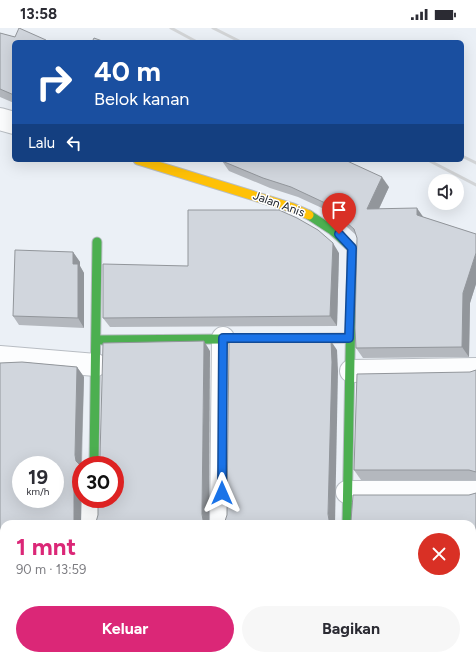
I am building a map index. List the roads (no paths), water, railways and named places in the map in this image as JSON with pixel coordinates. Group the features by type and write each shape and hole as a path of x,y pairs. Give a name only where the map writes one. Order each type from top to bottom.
{"street":[{"path":"0,119 12,122"},
{"name":"Jalan Anis","path":"144,162 293,208 315,217 339,234 352,248 349,338 351,371 347,520"},
{"path":"94,456 97,340 97,242"},
{"path":"221,520 223,338"},
{"path":"97,340 349,338"},
{"path":"0,357 96,365"},
{"path":"351,371 476,369"},
{"path":"347,492 476,492"},
{"path":"92,520 93,508"}],"railway":[{"path":"171,28 193,40"},
{"path":"213,28 237,40"},
{"path":"464,157 476,163"},
{"path":"432,162 476,185"}]}
